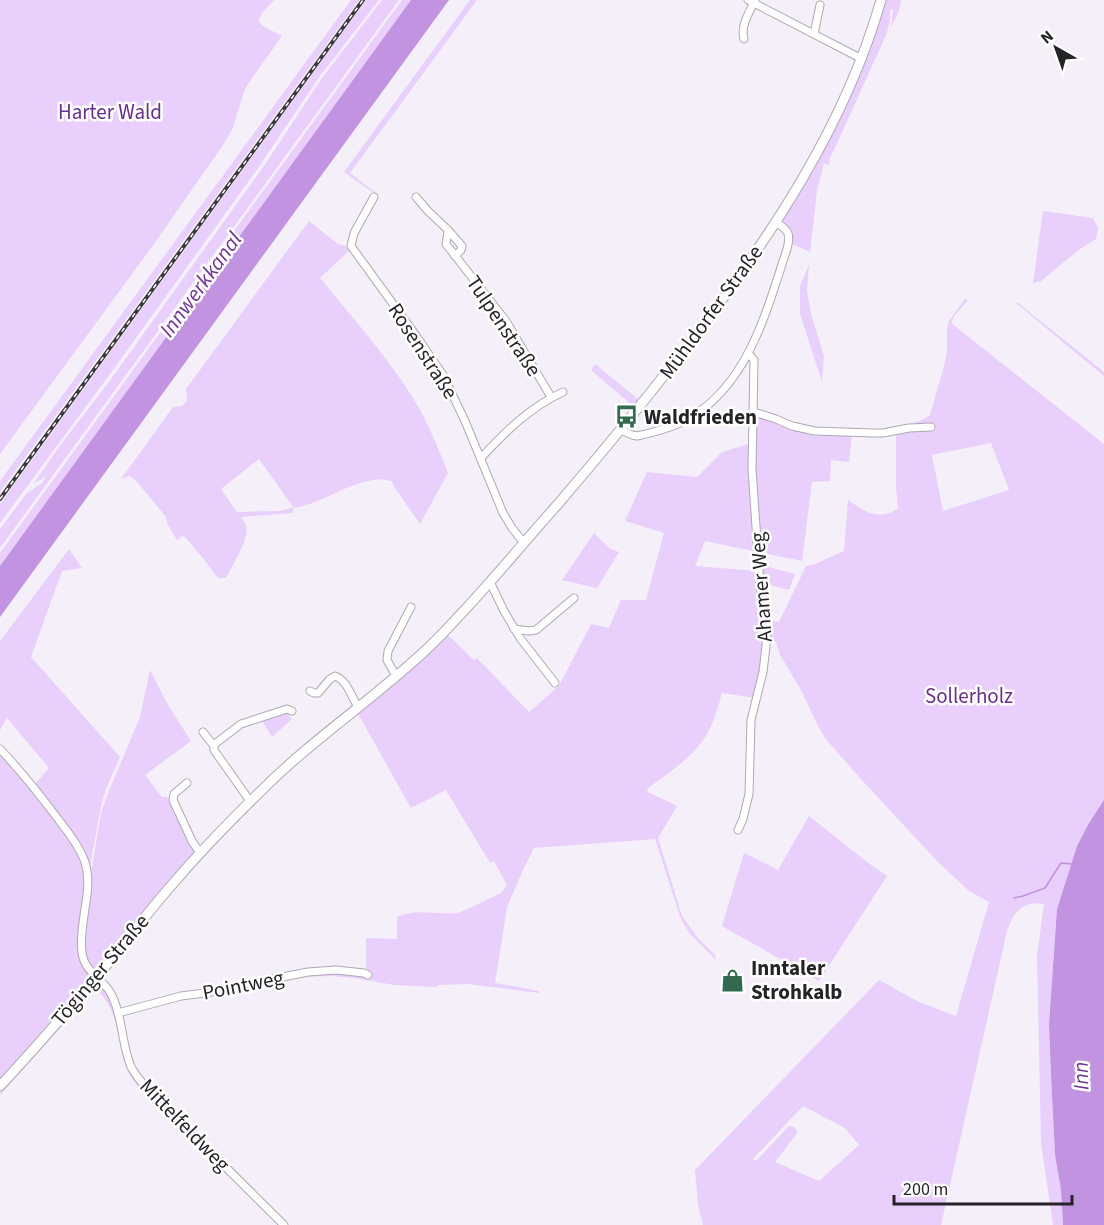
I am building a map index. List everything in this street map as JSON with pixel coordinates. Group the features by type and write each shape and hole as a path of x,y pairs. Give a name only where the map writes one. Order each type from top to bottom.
{"street":[{"name":"Mühldorfer Straße","path":"482,591 621,430 713,312 776,222 824,140 862,59 881,0"},
{"path":"744,39 743,27 752,1 862,59"},
{"path":"813,34 820,5"},
{"name":"Rosenstraße","path":"374,197 354,233 351,246 439,368 465,421 502,513 524,543"},
{"name":"Tulpenstraße","path":"416,197 462,246 455,256"},
{"name":"Mühldorfer Straße","path":"621,430 637,436 667,428 692,417 713,401 726,387 748,353 768,303 789,238 787,231 776,222"},
{"name":"Tulpenstraße","path":"448,230 446,244 506,321 551,397"},
{"name":"Ahamer Weg","path":"738,830 749,794 751,720 766,645 766,626 759,584 752,469 754,360 748,353"},
{"path":"481,458 519,420 551,397 563,392"},
{"path":"754,412 792,426 824,431 883,433 931,427"},
{"path":"490,582 514,629 555,683"},
{"name":"Töginger Straße","path":"0,1086 96,977 154,905 250,801 290,763 430,646 482,591"},
{"path":"514,629 536,630 574,598"},
{"path":"396,676 386,657 411,608"},
{"path":"310,691 318,693 333,676 338,676 343,679 358,707"},
{"path":"214,746 241,724 287,709 292,711"},
{"path":"203,732 250,801"},
{"name":"Mittelfeldweg","path":"0,749 34,786 83,857 88,879 81,941 82,954 86,967 110,992 118,1012 130,1064 138,1078 284,1225"},
{"path":"187,783 174,794 173,800 192,842 200,853"},
{"name":"Pointweg","path":"118,1012 181,996 228,990 308,972 336,970 368,975"}],"green space":[{"name":"Harter Wald","path":"0,0 274,0 258,21 282,36 248,84 232,130 223,145 154,244 0,454"},
{"path":"351,0 359,0 0,492 0,481"},
{"path":"366,0 379,0 320,76 256,171 0,523 0,504"},
{"path":"382,0 399,0 0,548 0,529 26,494 42,483 46,477 34,483 266,163 322,78"},
{"path":"402,0 411,0 0,566 0,553"},
{"path":"470,0 477,0 350,173 375,194 344,172"},
{"path":"885,0 901,0 899,11 891,27 893,9 890,10 886,35 830,157 829,165 824,163 817,191 810,252 792,244 791,229 784,223 783,216 854,85"},
{"path":"1043,211 1093,218 1098,228 1096,239 1041,281 1033,283"},
{"path":"309,221 349,251 320,278 403,382 423,416 448,473 420,524 392,481 380,480 363,482 304,506 293,508 293,513 241,517 247,531 243,545 226,578 218,578 185,537 182,536 177,540 166,517 138,483 130,476 121,479 173,407 182,406 187,401 186,389","holes":["259,459 293,507 280,511 237,512 221,489"]},
{"path":"809,265 807,291 811,314 824,356 822,382 800,314 800,286"},
{"name":"Sollerholz","path":"965,299 968,300 951,323 1104,444 1104,800 1077,846 1057,908 1049,1024 1055,1155 1061,1190 1063,1225 1053,1225 1041,1143 1037,955 1044,904 1037,903 1020,909 1012,919 1007,931 941,1225 703,1225 698,1205 695,1170 879,980 919,1002 956,1016 989,902 969,891 938,862 825,738 780,655 776,642 771,638 767,620 779,622 806,566 844,551 848,500 878,515 898,508 896,430 930,415 947,353 949,321","holes":["991,443 1009,490 943,511 932,455","803,1106 845,1128 859,1145 819,1181 775,1162 798,1132 794,1127 789,1126 756,1161 753,1159"]},
{"path":"1016,303 1104,372 1104,376"},
{"path":"595,364 639,400 634,407 591,370"},
{"path":"760,416 789,426 852,434 849,462 831,460 830,481 812,482 802,561 705,541 695,566 757,571 766,642 755,698 722,693 712,724 701,743 680,764 647,789 648,792 677,806 658,838 682,916 697,937 715,955 716,960 690,934 681,919 655,839 534,848 507,907 495,983 539,991 539,993 468,984 436,987 394,985 331,976 300,977 310,973 366,972 366,938 397,939 397,917 422,912 461,912 501,893 507,885 494,861 490,863 446,790 411,808 357,712 447,634 474,660 477,658 529,712 559,686 591,624 609,628 621,600 646,600 664,533 625,521 647,472 697,477 722,452 755,442 756,420"},
{"path":"594,533 610,549 619,552 597,588 562,580"},
{"path":"69,549 82,568 62,571 31,657 120,757 101,806 89,872 84,857 34,785 49,768 7,718 0,730 0,641"},
{"path":"761,565 795,574 789,590 762,583"},
{"path":"150,670 168,705 191,741 145,775 162,797 171,801 196,852 92,972 82,951 89,886 101,813 140,717"},
{"path":"286,712 292,719 272,737 261,719"},
{"path":"0,751 14,765 79,852 86,876 80,937 90,975 0,1081"},
{"path":"809,816 887,876 819,981 722,926 744,853 778,870"},
{"path":"97,986 107,993 115,1012 129,1067 280,1225 139,1088 124,1061 110,1009 98,991 92,993 0,1095 0,1092 91,989"}],"water":[{"path":"411,0 449,0 0,617 0,566"},
{"name":"Inn","path":"1104,800 1104,1225 1063,1225 1061,1190 1055,1155 1049,1024 1057,909 1077,846"}],"waterway":[{"path":"1014,898 1045,888 1061,863 1072,864"}],"railway":[{"path":"0,499 363,0"}],"place":[{"name":"Waldfrieden","path":"626,417"},
{"name":"Inntaler Strohkalb","path":"733,980"}],"water label":[{"name":"Innwerkkanal","path":"200,284"}]}
